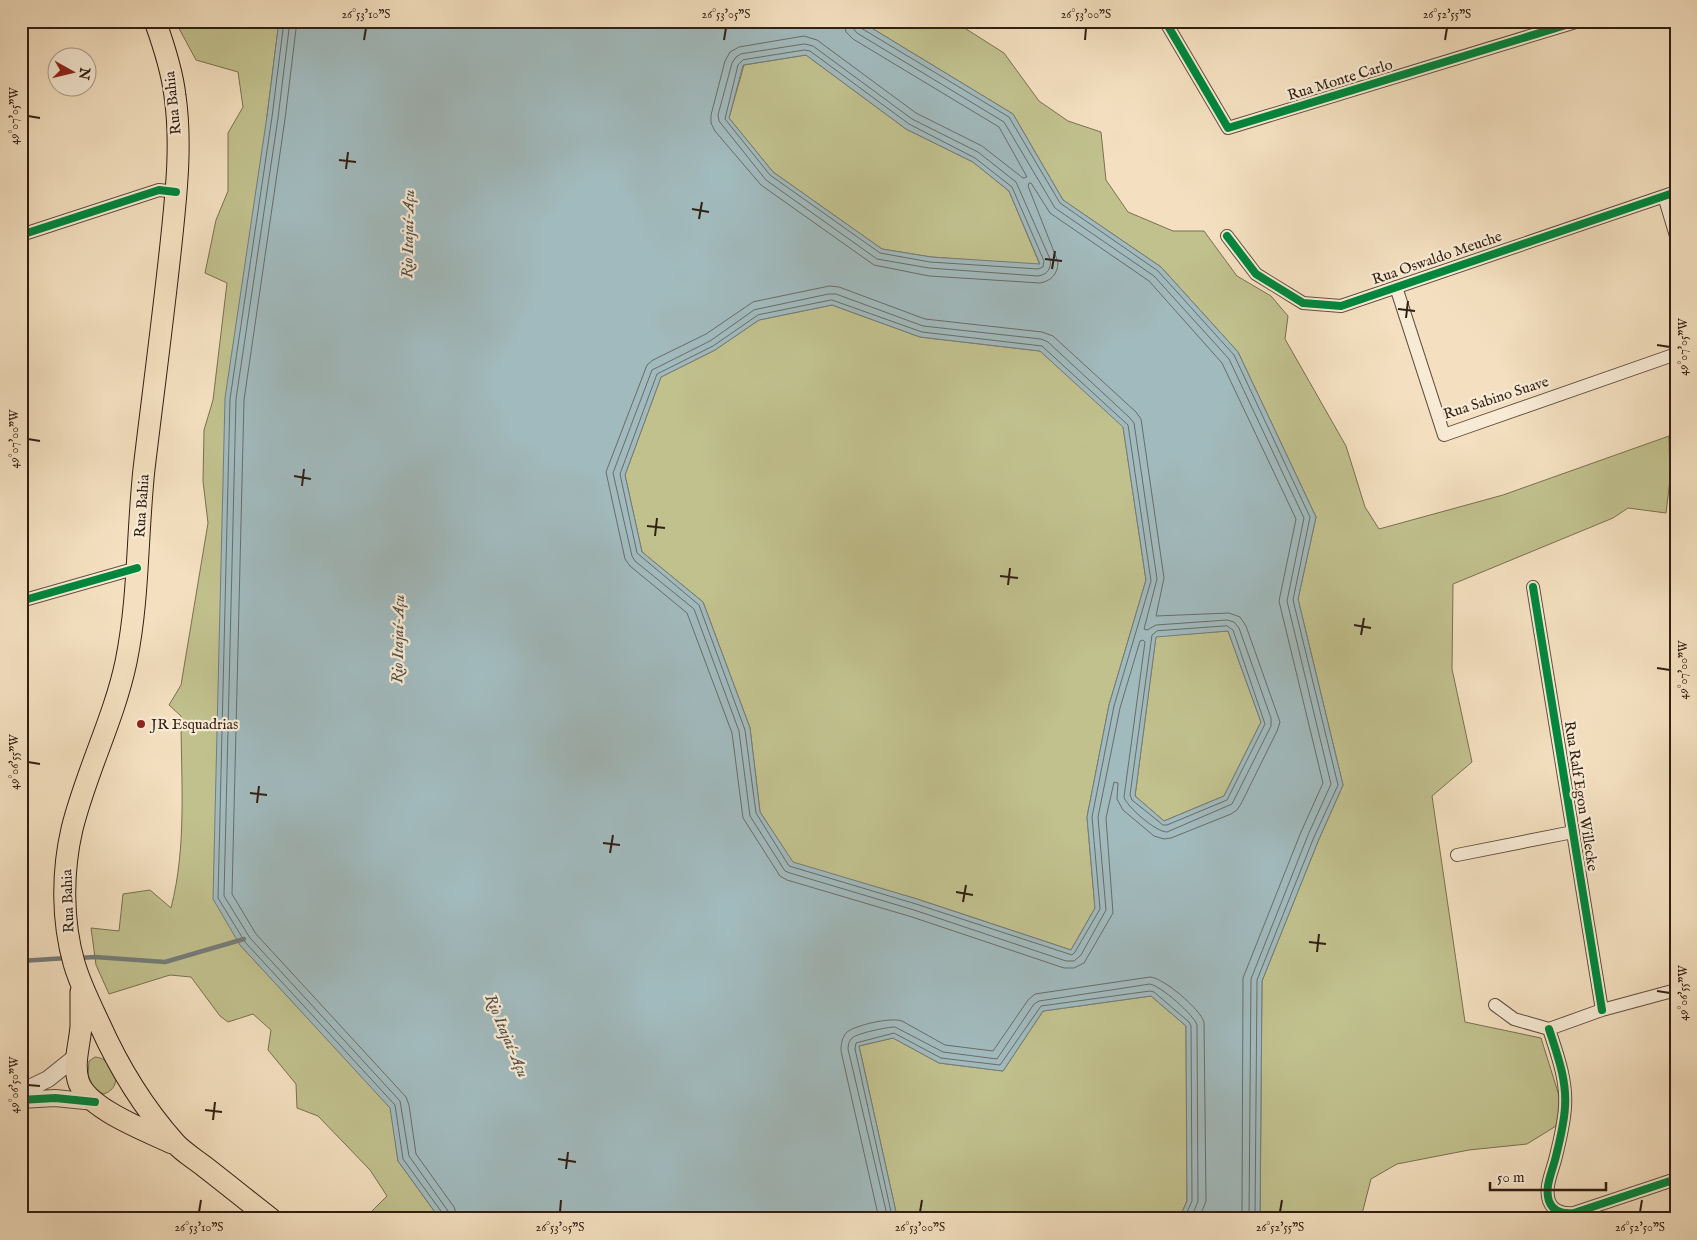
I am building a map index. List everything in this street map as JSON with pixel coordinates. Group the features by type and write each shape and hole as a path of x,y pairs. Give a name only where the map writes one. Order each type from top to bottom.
{"main road":[{"name":"Rua Bahia","path":"155,21 165,49 176,98 178,129 176,192 142,490 133,618 125,665 113,706 80,799 72,831 67,864 66,889 68,934 81,984 128,1083 177,1145"},
{"name":"Rua Bahia","path":"81,984 81,1026 76,1069 83,1091 123,1120 177,1145 272,1219"},
{"path":"78,1055 92,1047 109,1046"},
{"path":"96,1102 107,1102 122,1095 128,1083"}],"street":[{"name":"Rua Monte Carlo","path":"1164,21 1228,128 1579,21"},
{"path":"21,236 159,190 176,192"},
{"path":"1670,194 1676,236"},
{"name":"Rua Oswaldo Meuche","path":"1227,236 1256,274 1304,302 1341,306 1670,194"},
{"name":"Rua Sabino Suave","path":"1396,287 1444,435 1676,354"},
{"path":"21,601 137,568"},
{"name":"Rua Ralf Egon Willecke","path":"1533,587 1602,1010"},
{"path":"1458,855 1573,832"},
{"path":"1495,1005 1514,1019 1549,1029 1602,1010 1676,990"},
{"path":"1549,1029 1564,1078 1566,1106 1562,1133 1549,1181 1548,1200 1554,1209 1565,1214 1574,1213 1676,1179"},
{"path":"21,1092 48,1078 78,1055"},
{"path":"21,1100 55,1098 96,1102"}],"green space":[{"path":"175,21 279,21 267,116 240,945 391,1108 398,1161 440,1219 364,1219 387,1196 370,1170 318,1116 297,1108 296,1084 268,1050 271,1030 253,1014 228,1022 220,1016 191,977 170,975 109,994 96,965 91,928 119,931 123,894 150,890 171,908 176,885 182,813 181,716 169,705 181,685 208,523 203,481 204,430 213,400 227,283 205,273 216,220 228,191 228,133 243,107 238,72 196,60"},
{"path":"860,21 961,21 963,27 1004,53 1039,101 1068,121 1101,132 1106,180 1128,212 1173,231 1204,231 1237,276 1271,296 1288,316 1285,339 1346,446 1365,507 1379,529 1503,495 1669,436 1670,480 1666,513 1628,508 1613,518 1453,584 1452,669 1472,762 1432,796 1465,1022 1541,1038 1561,1102 1556,1126 1527,1144 1469,1150 1397,1164 1371,1179 1362,1219 1260,1219 1262,981 1319,839 1343,785 1298,599 1316,517 1238,352 1161,267 1063,200 1013,114"},
{"path":"806,55 906,129 973,162 1009,191 1040,265 931,257 882,249 773,172 729,118 744,65"},
{"path":"832,305 920,337 1040,351 1123,426 1146,580 1109,705 1087,817 1095,908 1071,950 917,899 793,863 760,812 750,728 703,602 642,552 625,475 661,377 715,350 759,320"},
{"path":"1228,631 1261,722 1224,796 1164,821 1135,796 1156,636"},
{"path":"1151,996 1186,1026 1187,1201 1179,1219 908,1219 896,1212 859,1046 893,1038 939,1063 1003,1071 1043,1011"},
{"path":"95,1057 108,1062 115,1073 115,1085 104,1094 95,1091 88,1075 89,1061"}],"water":[{"name":"Rio Itajaí-Açu","path":"279,21 860,21 1013,114 1063,200 1161,267 1238,352 1316,517 1298,599 1343,785 1319,839 1262,981 1260,1219 1179,1219 1187,1201 1186,1026 1151,996 1043,1011 1003,1071 939,1063 893,1038 859,1046 896,1212 908,1219 440,1219 398,1161 390,1108 240,945 213,899 225,398 267,116","holes":["806,55 906,129 973,162 1009,191 1040,264 931,257 882,249 773,172 729,118 743,65","832,305 920,337 1040,351 1123,427 1146,580 1109,705 1087,817 1095,908 1071,950 917,899 793,862 760,812 750,728 703,602 642,552 625,475 661,377 715,350 759,320","1228,631 1261,722 1224,796 1164,821 1135,796 1156,637"]}],"waterway":[{"path":"78,958 95,957 165,962 244,939"},
{"path":"21,961 67,958"}],"cycle path":[{"path":"1165,21 1228,128 1579,21"},
{"path":"21,235 159,190 176,192"},
{"path":"1227,236 1256,274 1303,303 1341,306 1676,192"},
{"path":"21,601 137,568"},
{"path":"1533,587 1602,1010"},
{"path":"1549,1029 1561,1067 1565,1097 1562,1132 1548,1190 1549,1201 1553,1208 1563,1213 1574,1213 1676,1179"},
{"path":"21,1100 55,1098 95,1102"}],"place":[{"name":"JR Esquadrias","path":"141,724"}]}
